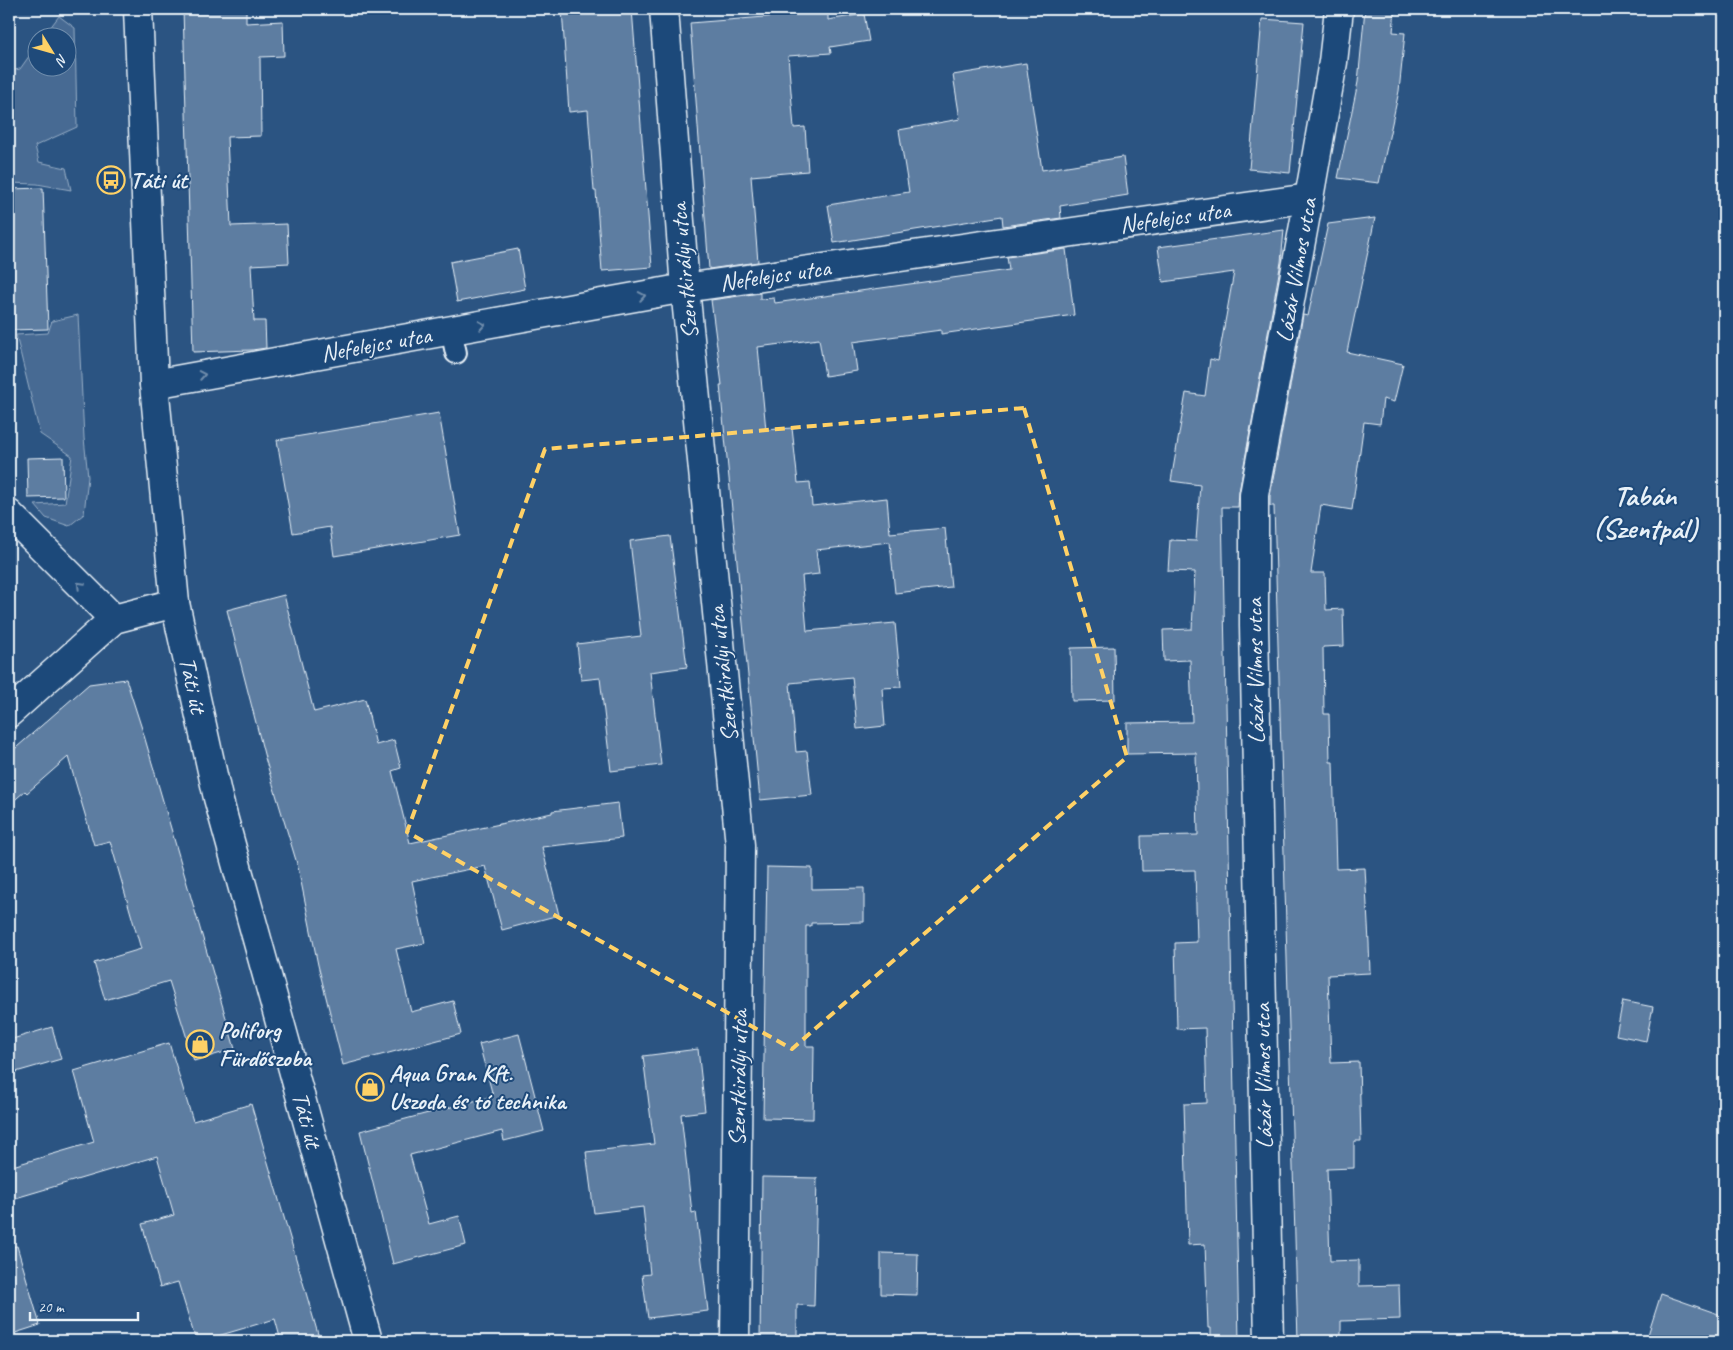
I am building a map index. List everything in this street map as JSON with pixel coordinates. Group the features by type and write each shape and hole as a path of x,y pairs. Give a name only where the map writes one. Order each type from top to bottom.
{"street":[{"name":"Táti út","path":"138,9 154,384 175,603 218,798 368,1341"},
{"name":"Szentkirályi utca","path":"664,9 685,288 740,845 735,1341"},
{"name":"Lázár Vilmos utca","path":"1268,1341 1254,626 1254,495 1333,62 1339,9"},
{"name":"Nefelejcs utca","path":"154,384 454,341 685,288 1309,198"},
{"path":"9,514 114,619"},
{"path":"9,713 114,619 175,603"}],"highlighted area":[{"path":"1024,408 1127,757 792,1049 407,832 545,449"}],"shaded area":[{"path":"59,16 75,28 50,28"},
{"path":"28,58 28,78 76,78 77,127 35,146 39,162 66,168 71,190 37,184 9,183 9,71 20,69"},
{"path":"78,315 84,438 88,477 84,514 69,526 46,518 35,505 65,503 72,456 40,434 16,335 48,333 52,321"}],"building":[{"path":"183,9 246,9 246,23 283,21 284,56 260,57 261,136 227,137 231,226 287,224 289,263 251,265 254,321 265,321 266,348 193,352"},
{"path":"562,9 632,9 652,267 602,271 588,110 569,112"},
{"path":"1365,9 1395,9 1393,32 1405,33 1399,91 1379,183 1338,178 1358,82"},
{"path":"828,12 828,20 864,14 869,41 830,47 831,53 788,56 794,128 805,127 808,171 751,176 758,262 709,269 690,23"},
{"path":"1262,19 1304,22 1290,173 1249,169"},
{"path":"1026,63 1042,170 1123,157 1128,195 1060,206 1061,218 1003,226 1002,216 834,243 828,205 909,192 899,130 960,119 953,75"},
{"path":"43,188 48,329 9,330 9,189"},
{"path":"1375,218 1347,352 1403,364 1394,402 1383,399 1380,424 1364,422 1352,510 1321,505 1311,573 1325,573 1326,610 1343,609 1344,646 1323,647 1324,714 1329,714 1330,762 1333,762 1336,869 1365,868 1370,973 1328,975 1331,1063 1359,1062 1361,1141 1354,1141 1354,1168 1327,1169 1330,1261 1359,1260 1359,1286 1399,1285 1400,1319 1341,1321 1341,1341 1298,1341 1274,506 1270,506 1270,496 1303,315 1308,316 1328,224"},
{"path":"1284,230 1281,262 1239,492 1238,507 1222,507 1239,1341 1211,1341 1211,1328 1208,1328 1205,1244 1188,1245 1184,1104 1207,1103 1205,1028 1177,1029 1175,943 1197,942 1195,870 1142,871 1141,836 1198,835 1196,753 1127,754 1127,723 1192,722 1190,660 1164,661 1163,630 1192,629 1195,572 1168,571 1170,540 1196,541 1200,485 1171,481 1186,393 1205,396 1210,359 1218,361 1234,272 1163,282 1158,247"},
{"path":"518,249 525,289 457,302 450,262"},
{"path":"1066,249 1074,315 941,334 941,330 853,342 857,371 825,376 819,339 758,347 766,430 792,428 798,483 810,482 812,506 887,498 890,533 945,528 951,587 895,593 890,542 816,550 819,574 802,576 807,631 895,623 901,687 882,688 885,726 857,729 852,677 790,683 796,752 807,751 812,795 760,800 720,385 722,385 711,300 760,293 760,299 774,298 775,303 1009,270 1007,257"},
{"path":"439,413 460,535 334,556 330,527 293,533 277,440"},
{"path":"63,457 64,497 28,498 27,458"},
{"path":"670,536 687,667 650,672 661,765 611,771 600,678 581,680 577,644 641,636 630,541"},
{"path":"284,595 314,712 365,699 376,745 394,740 401,768 392,771 410,843 552,813 552,811 618,803 622,838 542,847 559,915 502,930 485,866 412,881 425,943 396,949 411,1012 453,1001 461,1034 343,1065 318,965 298,867 265,758 227,610"},
{"path":"1114,647 1115,700 1072,701 1071,648"},
{"path":"126,679 235,1049 194,1061 169,981 105,1000 94,963 141,949 110,841 94,845 68,757 27,793 25,791 9,805 9,754 89,684"},
{"path":"767,867 812,868 812,889 864,888 864,922 811,923 811,926 806,926 806,1046 814,1046 813,1119 763,1118"},
{"path":"1623,1001 1653,1007 1646,1041 1616,1035"},
{"path":"52,1027 61,1059 9,1074 9,1040"},
{"path":"519,1034 544,1131 504,1141 502,1131 410,1155 429,1224 459,1216 466,1245 393,1264 360,1131 493,1096 479,1044"},
{"path":"169,1043 193,1121 251,1104 320,1341 281,1341 275,1319 196,1341 178,1282 160,1287 142,1224 174,1215 157,1156 9,1200 9,1167 94,1142 74,1071"},
{"path":"698,1049 705,1111 681,1114 692,1213 696,1212 708,1311 648,1318 642,1275 650,1274 643,1207 594,1213 586,1152 654,1144 643,1056"},
{"path":"762,1177 817,1178 814,1306 797,1305 797,1341 760,1341"},
{"path":"17,1246 40,1325 9,1335 9,1247"},
{"path":"881,1253 918,1254 917,1295 881,1294"},
{"path":"1661,1294 1724,1316 1724,1341 1646,1341"}],"place":[{"name":"Táti út","path":"111,180"},
{"name":"Poliforg Fürdőszoba","path":"200,1044"},
{"name":"Aqua Gran Kft. Uszoda és tó technika","path":"370,1087"}],"district":[{"name":"Tabán (Szentpál)","path":"1645,512"}]}
